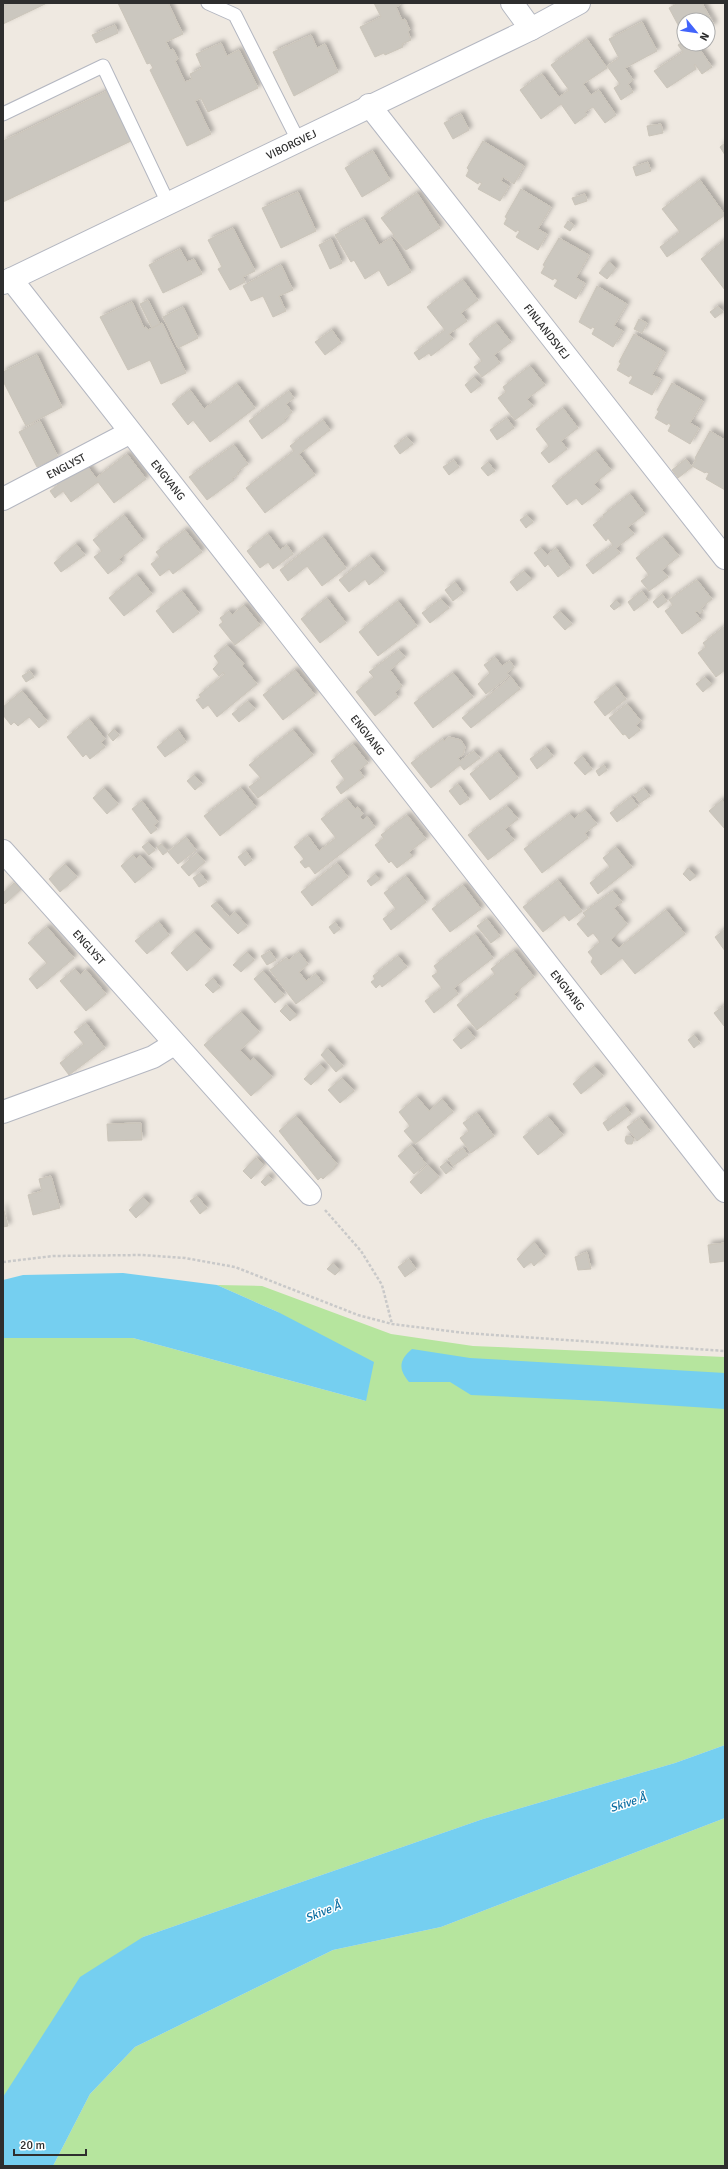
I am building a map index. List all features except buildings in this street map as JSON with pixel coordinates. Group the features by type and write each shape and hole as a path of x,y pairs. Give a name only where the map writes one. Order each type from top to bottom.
{"street":[{"path":"512,3 531,29"},
{"name":"VIBORGVEJ","path":"7,281 370,105 531,29 579,3"},
{"name":"FINLANDSVEJ","path":"370,105 725,558"},
{"name":"ENGVANG","path":"7,281 129,432 725,1192"},
{"name":"ENGLYST","path":"3,499 129,432"},
{"name":"ENGLYST","path":"3,851 174,1044 310,1194"},
{"path":"3,1112 154,1057 174,1044"}],"lane":[{"path":"208,3 235,15 298,140"},
{"path":"3,114 103,66 168,203"}],"path":[{"path":"310,1194 361,1251 382,1285 392,1324"},
{"path":"3,1262 53,1256 142,1255 185,1258 235,1267 358,1315 392,1324 465,1333 725,1351"}],"green space":[{"path":"217,1285 262,1286 391,1334 473,1346 725,1357 725,1745 675,1763 483,1819 143,1937 3,2097 3,1338 133,1338 366,1401 278,1312"},
{"path":"725,1818 725,2166 53,2166 90,2094 135,2047 333,1950 441,1927"}],"water":[{"path":"123,1273 217,1285 278,1312 374,1362 366,1401 133,1338 3,1338 3,1280 23,1275"},
{"path":"412,1349 470,1358 725,1373 725,1409 471,1395 450,1382 409,1382 403,1373 402,1361"},
{"name":"Skive Å","path":"725,1745 725,1818 441,1927 333,1950 135,2047 90,2094 53,2166 3,2166 3,2097 80,1977 143,1937 483,1819 675,1763"}]}
